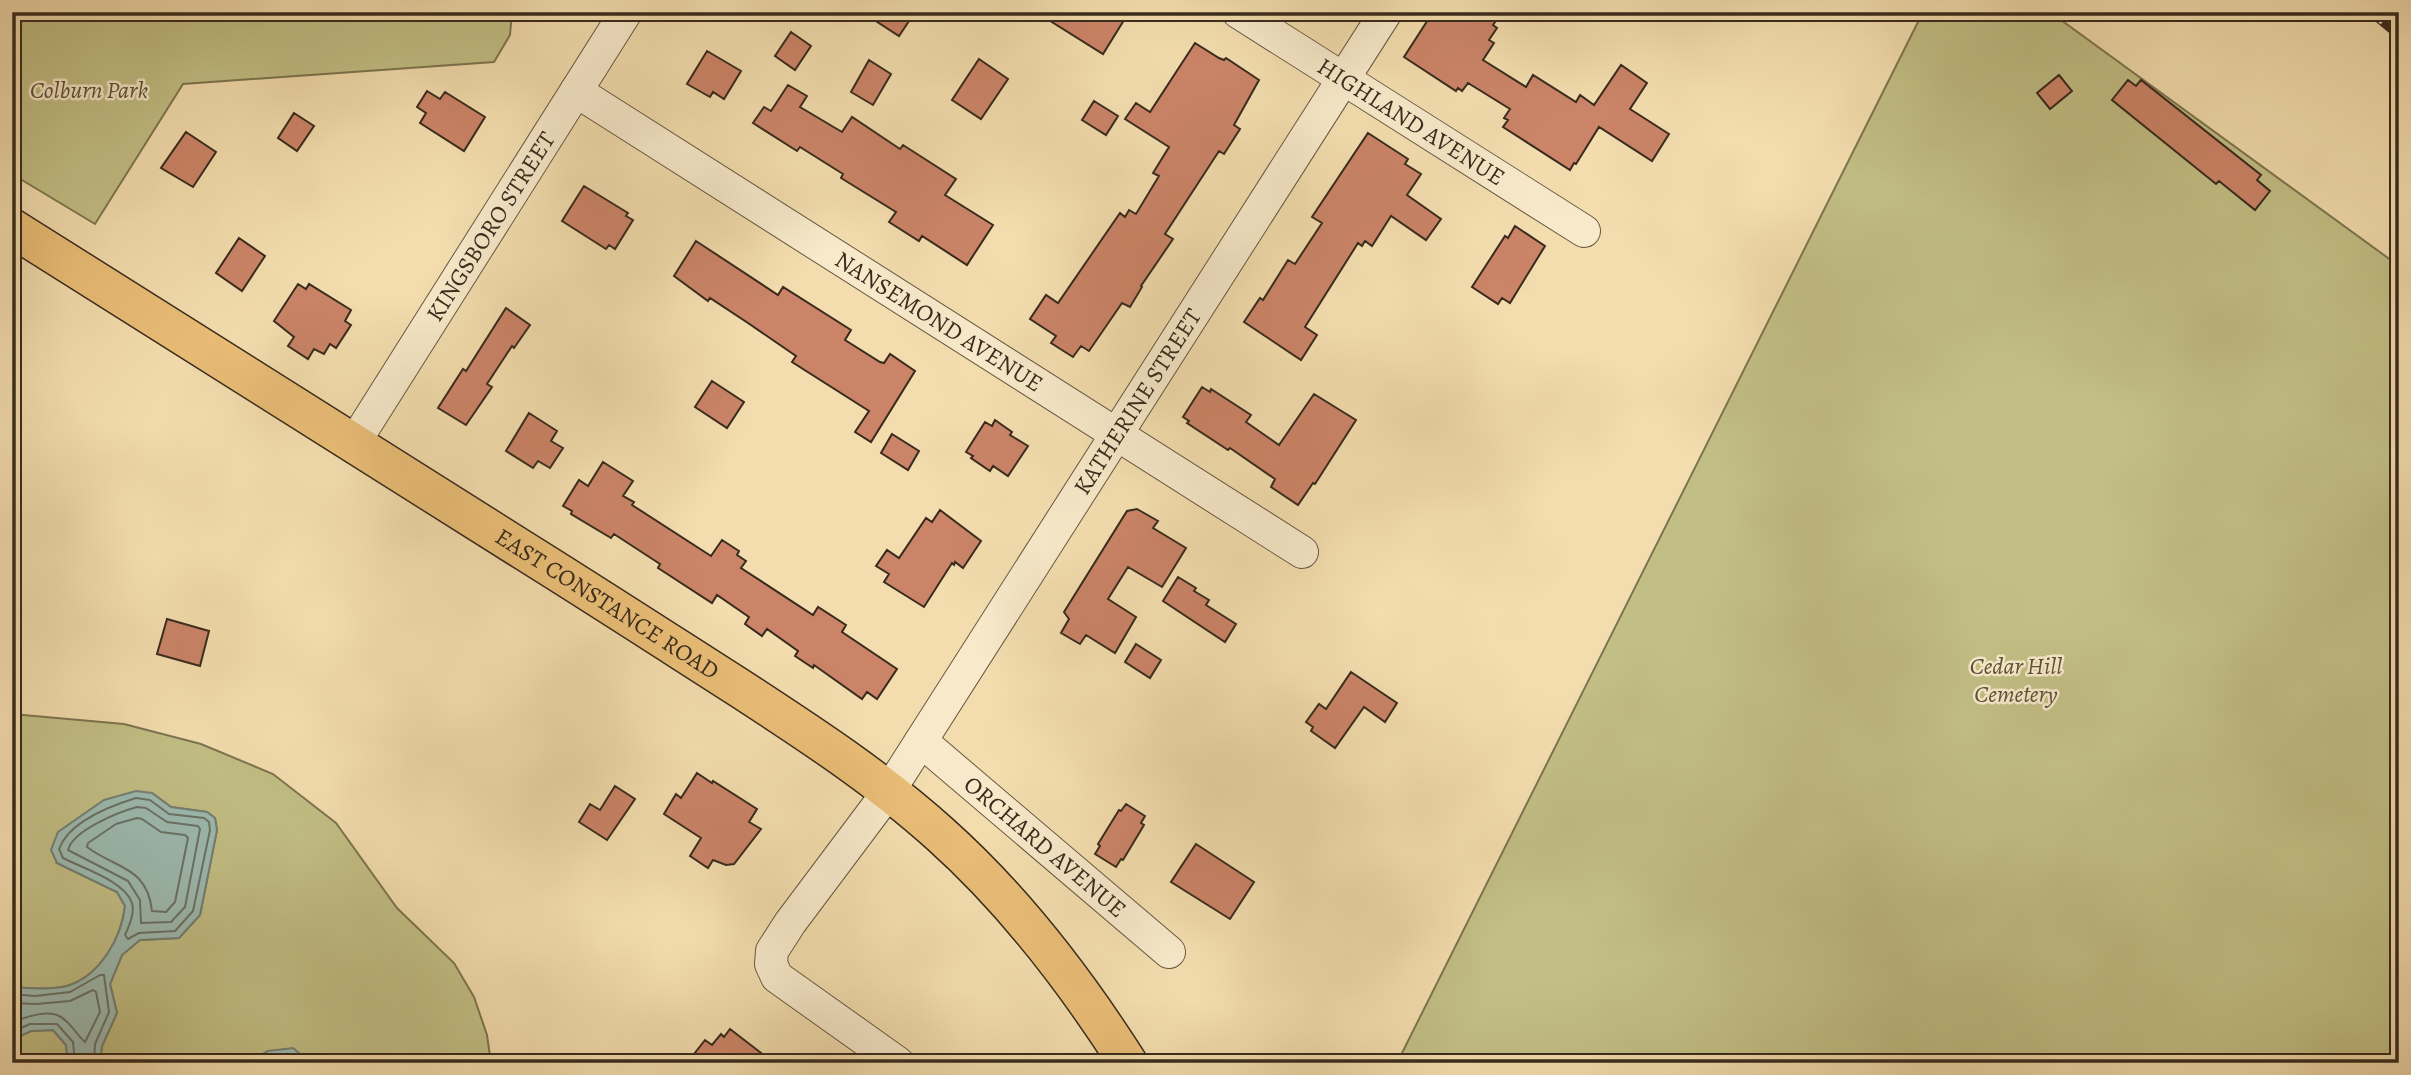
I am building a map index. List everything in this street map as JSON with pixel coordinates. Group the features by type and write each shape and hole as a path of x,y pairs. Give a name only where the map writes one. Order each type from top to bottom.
{"main road":[{"name":"EAST CONSTANCE ROAD","path":"12,228 811,735 889,791 942,835 1000,894 1054,957 1128,1063"}],"street":[{"name":"KINGSBORO STREET","path":"354,443 626,12"},
{"name":"HIGHLAND AVENUE","path":"1238,12 1584,231"},
{"name":"KATHERINE STREET","path":"898,1063 777,977 771,964 772,951 889,791 1386,12"},
{"name":"NANSEMOND AVENUE","path":"576,91 1303,552"},
{"name":"ORCHARD AVENUE","path":"921,741 1169,952"}],"green space":[{"name":"Colburn Park","path":"12,12 512,12 510,35 494,62 183,84 95,224 12,174"},
{"name":"Cedar Hill Cemetery","path":"1923,12 2050,12 2399,266 2399,1063 1397,1063"},
{"path":"12,714 124,724 201,744 273,774 336,823 397,908 454,963 474,997 487,1035 491,1063 306,1063 304,1057 268,1051 248,1063 100,1063 102,1046 117,1013 110,984 122,955 140,940 179,938 200,915 217,830 215,818 207,812 171,807 152,793 57,863 117,892 125,906 119,931 99,965 79,981 54,988 12,987"},
{"path":"53,1030 66,1045 68,1063 12,1063 12,1040 31,1031"}],"water":[{"path":"136,791 152,793 171,807 207,812 215,818 217,830 200,915 179,938 140,940 122,955 110,984 117,1013 102,1046 100,1063 68,1063 66,1045 53,1030 31,1031 12,1040 12,987 67,986 90,974 107,954 119,930 125,906 117,892 57,863 51,850 58,832 104,800"},
{"path":"293,1048 304,1057 306,1063 288,1063 284,1059 248,1063 268,1051"}],"building":[{"path":"862,12 915,12 899,36"},
{"path":"1036,12 1129,12 1103,54"},
{"path":"1433,12 1502,12 1493,25 1497,28 1489,40 1494,43 1483,60 1526,87 1533,75 1576,102 1580,95 1594,105 1621,65 1647,83 1630,109 1669,134 1652,161 1599,127 1570,170 1503,127 1508,120 1504,118 1510,109 1468,83 1462,91 1458,88 1456,91 1404,57"},
{"path":"791,32 811,46 795,70 775,56"},
{"path":"1195,43 1219,58 1226,58 1259,80 1234,125 1240,129 1224,154 1219,151 1165,234 1173,239 1130,307 1122,303 1089,351 1081,346 1073,357 1051,343 1056,336 1030,319 1046,295 1058,303 1120,213 1125,217 1129,210 1136,214 1159,176 1153,173 1169,147 1125,119 1136,103 1150,112"},
{"path":"707,51 741,71 724,99 713,92 710,97 687,84"},
{"path":"979,59 1008,79 981,119 952,100"},
{"path":"869,60 891,74 873,105 851,92"},
{"path":"2059,75 2072,91 2050,109 2037,93"},
{"path":"2128,80 2136,86 2141,80 2261,175 2257,180 2270,191 2255,210 2219,181 2216,184 2112,100"},
{"path":"788,85 807,96 800,107 842,132 852,117 900,149 903,145 956,179 945,195 993,225 967,265 922,236 919,241 889,222 896,212 841,178 843,174 800,147 797,151 753,123 764,107 771,111"},
{"path":"427,91 440,99 445,92 485,117 464,151 420,123 426,113 417,107"},
{"path":"1094,101 1118,116 1106,135 1082,120"},
{"path":"294,113 314,126 297,151 278,138"},
{"path":"186,132 216,152 193,187 161,168"},
{"path":"1368,133 1408,159 1405,164 1421,174 1407,195 1441,219 1426,240 1391,216 1372,246 1365,241 1362,246 1358,243 1305,327 1317,335 1301,360 1244,322 1260,298 1263,300 1288,260 1295,264 1322,223 1312,217"},
{"path":"584,186 628,213 626,216 633,220 615,249 609,245 606,249 562,221"},
{"path":"1515,226 1545,246 1510,303 1502,298 1498,304 1472,287 1505,236 1508,238"},
{"path":"239,238 265,256 242,291 216,273"},
{"path":"696,241 778,295 783,287 851,330 845,340 880,362 884,363 890,354 915,371 871,442 855,432 869,411 792,362 796,356 710,298 708,301 674,276"},
{"path":"298,284 306,289 309,284 351,310 345,321 351,325 336,348 330,344 324,354 314,349 308,359 288,346 294,337 274,321"},
{"path":"506,308 530,325 514,348 512,346 487,384 492,387 466,425 438,408 463,369 466,371"},
{"path":"712,381 744,402 727,428 695,407"},
{"path":"1202,387 1210,392 1211,389 1251,415 1246,422 1279,445 1314,394 1356,420 1315,484 1313,483 1298,505 1271,487 1275,479 1187,423 1189,421 1183,417"},
{"path":"529,413 557,431 551,441 563,448 550,468 538,461 533,468 506,451"},
{"path":"995,420 1012,432 1010,435 1028,446 1008,476 993,466 990,471 966,452 985,422 992,426"},
{"path":"892,434 919,451 908,470 881,453"},
{"path":"603,462 633,481 623,496 634,502 632,505 711,556 722,540 739,551 737,555 746,561 741,568 813,615 818,607 846,625 842,632 897,669 877,699 867,692 862,699 814,665 813,668 795,656 798,651 767,629 762,636 745,624 749,617 717,595 712,603 658,568 660,564 614,534 611,538 571,514 572,511 563,506 579,480 588,486"},
{"path":"1137,509 1158,521 1153,528 1186,548 1162,587 1128,567 1108,599 1136,617 1115,653 1086,635 1080,644 1061,633 1069,619 1064,612 1127,511"},
{"path":"940,510 981,541 963,568 955,562 954,565 952,563 924,607 884,582 889,574 876,566 887,550 899,558 926,518 932,522"},
{"path":"1178,577 1209,600 1206,605 1236,624 1225,642 1163,601"},
{"path":"167,619 209,631 200,666 157,654"},
{"path":"1136,644 1161,660 1150,678 1125,662"},
{"path":"1351,672 1397,703 1385,722 1364,707 1335,748 1311,731 1313,727 1306,722 1319,704 1326,709"},
{"path":"697,773 757,809 749,822 761,829 734,864 726,865 713,860 708,868 690,856 701,838 664,814 676,794 681,798"},
{"path":"615,786 635,799 607,840 579,822 590,804 600,810"},
{"path":"1126,804 1145,816 1141,823 1144,825 1116,867 1095,854 1100,846 1098,844 1119,810"},
{"path":"1196,844 1254,882 1230,919 1171,882"},
{"path":"730,1029 774,1063 687,1063 705,1040 712,1045 721,1034 724,1037"}],"railway":[{"path":"2370,12 2399,36"}]}
